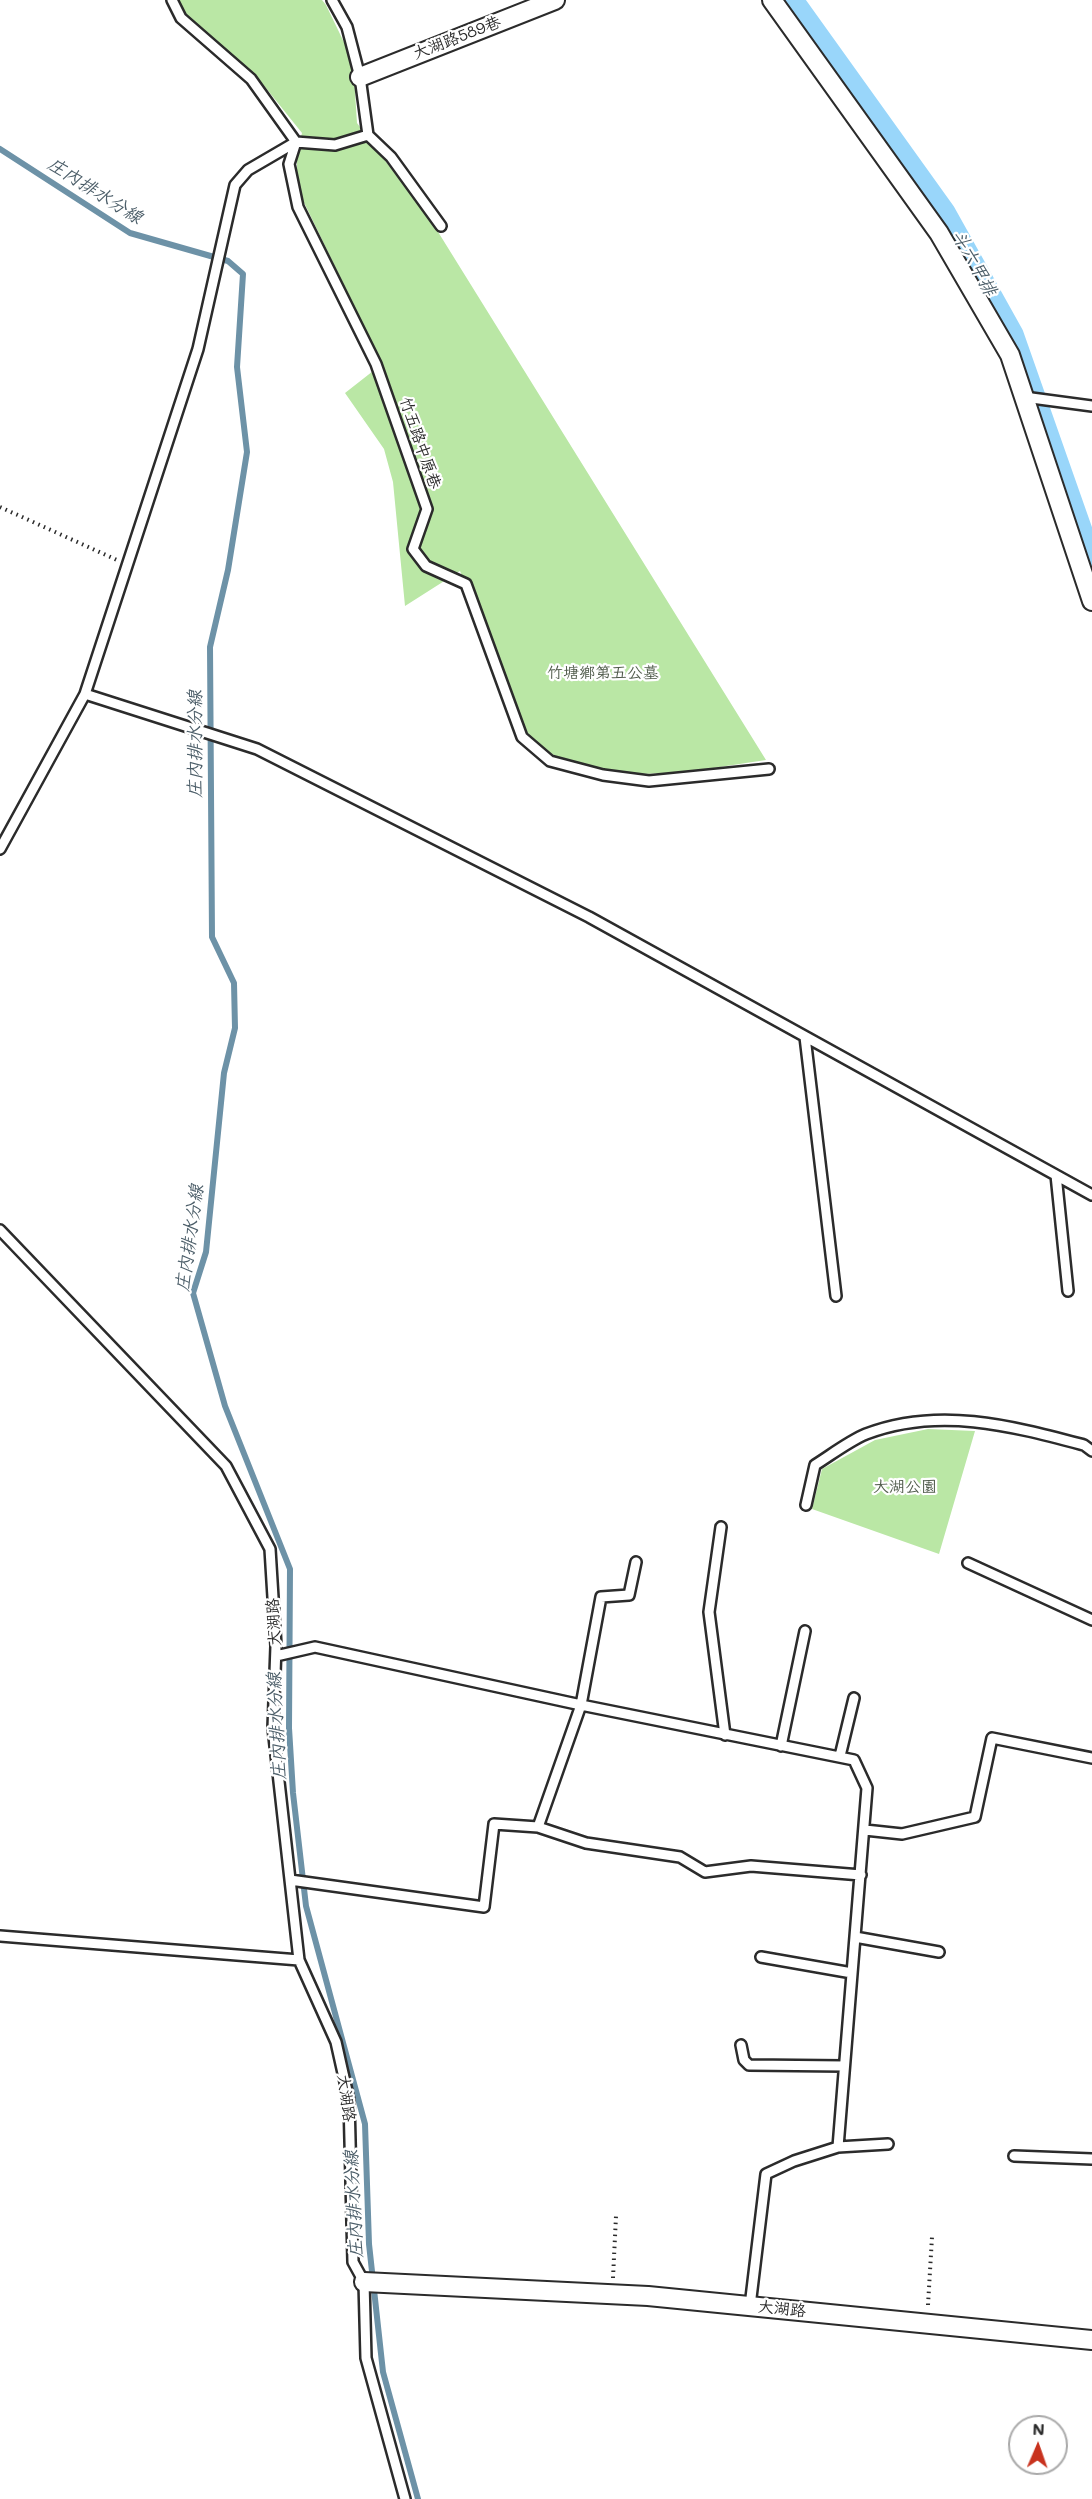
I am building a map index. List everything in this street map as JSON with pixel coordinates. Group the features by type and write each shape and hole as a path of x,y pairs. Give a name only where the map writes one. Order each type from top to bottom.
{"street":[{"name":"大湖路589巷","path":"360,77 555,0"},
{"path":"772,0 939,233 1010,355 1092,601"},
{"name":"大湖路","path":"364,2282 612,2294 1092,2340"}],"lane":[{"path":"172,0 181,18 251,79 296,142"},
{"path":"332,0 347,27 360,77 368,135 391,157 441,226"},
{"path":"0,849 85,694 198,349 235,185 248,170 296,142 335,145 368,135"},
{"name":"竹五路中原巷","path":"296,142 289,164 298,207 376,364 427,508 413,549 426,566 466,584 522,737 549,761 603,776 649,781 769,769"},
{"path":"1024,397 1092,406"},
{"path":"85,694 257,749 589,918 1092,1195"},
{"path":"805,1037 836,1296"},
{"path":"1056,1175 1068,1291"},
{"name":"大湖路","path":"0,1230 226,1466 270,1549 276,1656 273,1728 298,1960 336,2042 349,2100 353,2262 364,2282 366,2358 405,2499"},
{"path":"806,1505 815,1465 866,1434 921,1419 1009,1425 1084,1445 1092,1450"},
{"path":"721,1527 709,1612 725,1735"},
{"path":"538,1827 581,1706 601,1598 629,1595 636,1562"},
{"path":"968,1563 1092,1620"},
{"path":"781,1746 806,1631"},
{"path":"276,1656 315,1647 581,1706 854,1760 867,1788 838,2147"},
{"path":"840,1756 854,1698"},
{"path":"865,1830 902,1834 975,1817 992,1738 1092,1758"},
{"path":"290,1880 484,1907 494,1824 538,1827 586,1843 680,1857 705,1872 752,1866 861,1875"},
{"path":"0,1936 298,1960"},
{"path":"855,1937 939,1952"},
{"path":"760,1957 852,1973"},
{"path":"741,2045 744,2060 749,2066 844,2066"},
{"path":"750,2306 766,2174 794,2161 838,2147 888,2144"},
{"path":"1014,2156 1092,2159"}],"path":[{"path":"0,507 127,565"},
{"path":"612,2294 616,2216"},
{"path":"927,2324 932,2237"}],"green space":[{"name":"竹塘鄉第五公墓","path":"178,0 322,0 326,5 353,61 357,123 435,227 766,760 707,769 639,774 606,772 576,765 549,752 524,727 460,571 405,606 393,482 384,449 345,393 382,364 297,188 297,152 302,133 257,77 185,17"},
{"name":"大湖公園","path":"928,1429 975,1431 939,1554 812,1509 822,1469 875,1440"}],"waterway":[{"name":"斗六甲排","path":"793,0 945,212 1013,334 1092,559"},
{"name":"庄內排水分線","path":"0,149 130,233 228,261 243,274 237,367 247,452 228,570 210,647 212,937 234,983 235,1028 224,1073 206,1252 193,1293 225,1406 290,1569 289,1728 293,1793 306,1906 365,2124 369,2244 383,2372 418,2499"}]}
